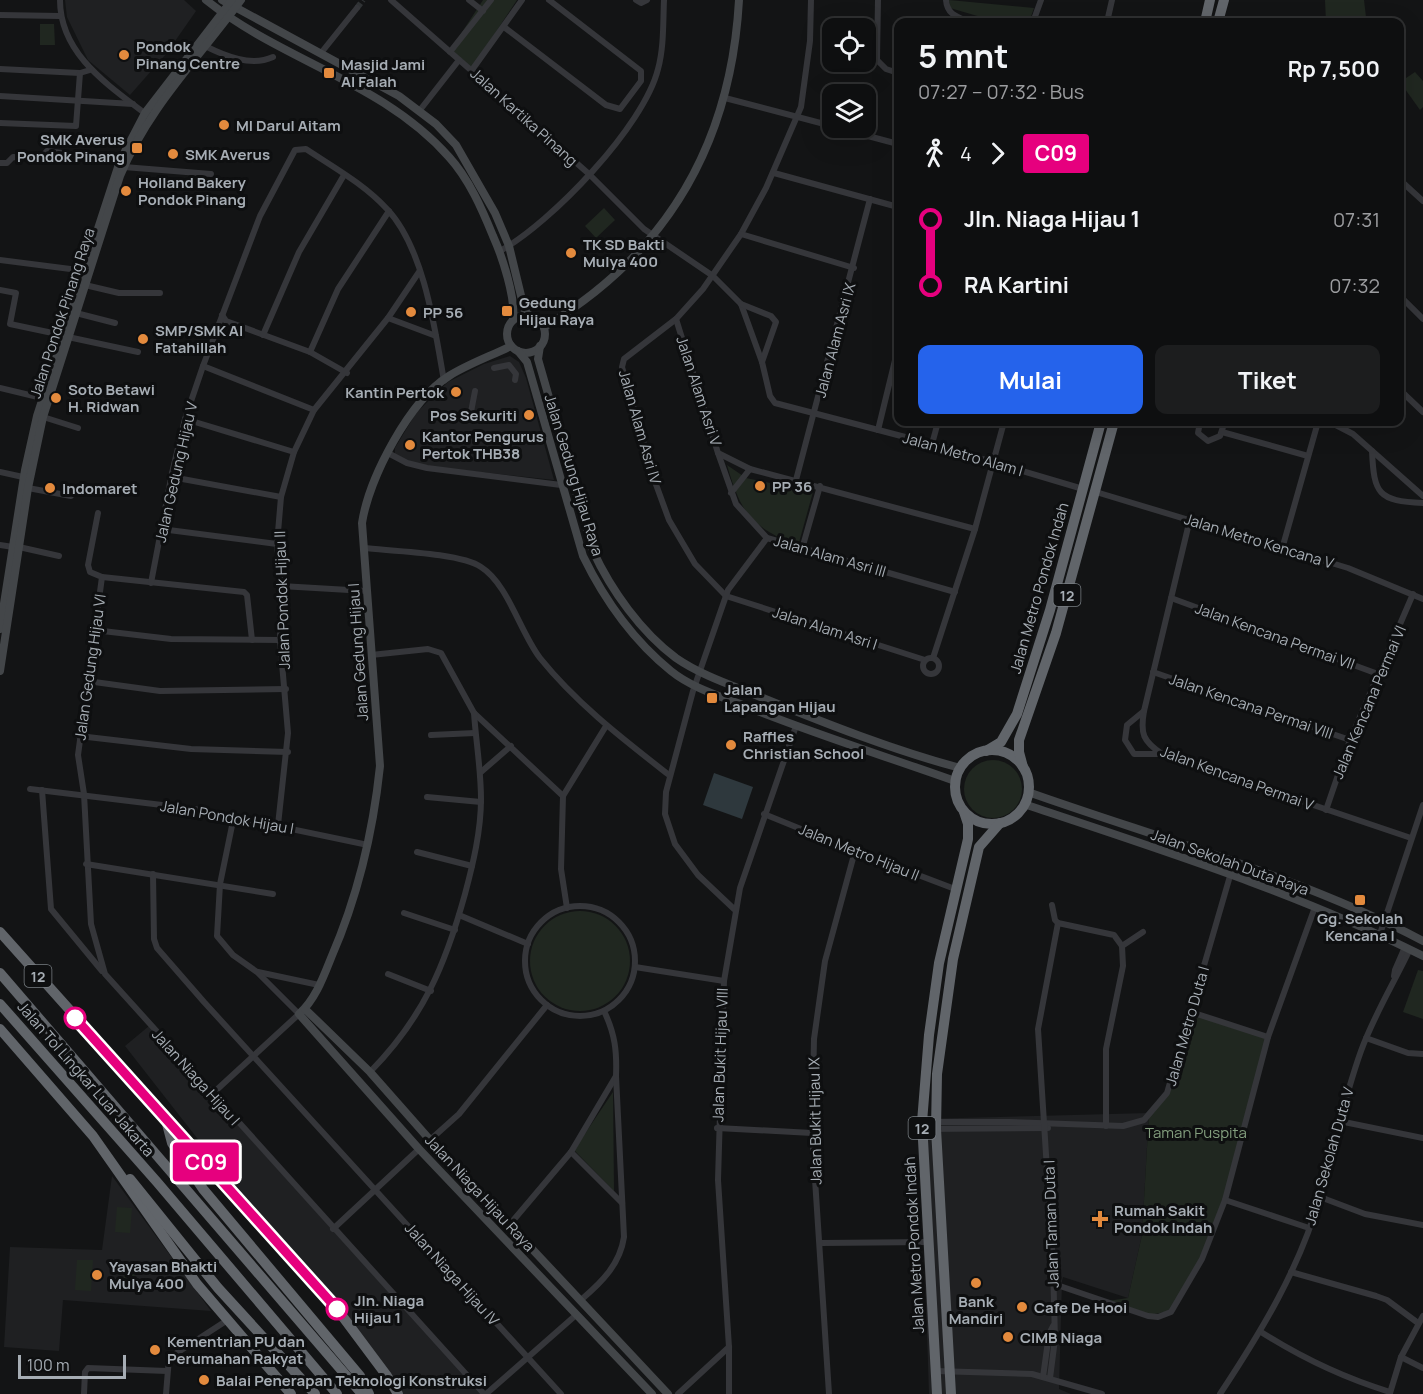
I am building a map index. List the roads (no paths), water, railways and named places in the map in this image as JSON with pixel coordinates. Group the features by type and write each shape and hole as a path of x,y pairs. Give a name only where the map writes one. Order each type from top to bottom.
{"highway":[{"path":"1205,18 1210,0"},
{"path":"1219,18 1224,0"},
{"name":"Jalan Metro Pondok Indah","path":"986,751 1001,742 1017,714 1050,610 1100,426"},
{"name":"Jalan Metro Pondok Indah","path":"1023,767 1019,740 1056,633 1113,426"},
{"path":"986,751 1007,754 1023,767"},
{"name":"12","path":"960,768 974,755 986,751"},
{"name":"12","path":"1000,823 1017,814 1024,804 1028,792 1028,779 1023,767"},
{"path":"955,781 960,768"},
{"name":"12","path":"955,781 956,797 964,812"},
{"path":"964,812 983,823 1000,823"},
{"name":"Jalan Metro Pondok Indah","path":"937,1394 922,1126 935,986 968,838 968,824 964,812"},
{"name":"Jalan Metro Pondok Indah","path":"951,1394 936,1126 941,1038 956,944 979,847 1000,823"},
{"name":"12","path":"1,936 337,1309 398,1394"},
{"name":"Jalan Tol Lingkar Luar Jakarta","path":"0,973 362,1394"},
{"name":"Jalan Tol Lingkar Luar Jakarta","path":"0,1004 157,1182 337,1394"},
{"path":"0,1029 93,1136 145,1213 226,1322 291,1394"},
{"path":"166,1119 172,1143 203,1190 360,1376 369,1394"},
{"path":"116,1168 130,1179 218,1288 315,1394"}],"main road":[{"path":"206,0 225,16 392,106 450,157 484,213 500,251 513,309 513,320 507,329 514,349 530,353 540,346 545,337 544,327 538,318 528,315 513,320"},
{"name":"Jalan Pondok Pinang Raya","path":"147,115 206,46 225,16 229,3 241,0"},
{"path":"544,327 606,285 653,236 679,200 698,167 725,98 735,47 739,0"},
{"path":"229,3 321,52 420,110 456,145 475,175 509,246 524,308 528,315"},
{"name":"Jalan Pondok Pinang Raya","path":"0,671 2,627 27,477 40,416 123,162 147,115 225,16"},
{"path":"336,74 340,63"},
{"name":"Jalan Pondok Pinang Raya","path":"65,336 76,313 87,271"},
{"name":"Jalan Gedung Hijau Raya","path":"540,346 538,359 593,551 604,575 658,642 699,672 800,713 960,768"},
{"name":"Jalan Gedung Hijau I","path":"302,1011 320,985 355,898 368,845 380,766 362,523 365,505 388,453 413,413 444,381 514,349"},
{"name":"Jalan Gedung Hijau Raya","path":"514,349 527,362 583,556 595,581 630,628 672,672 695,686 795,726 955,781"},
{"name":"Jalan Pondok Pinang Raya","path":"16,547 28,488 27,477"},
{"path":"939,776 944,769 943,764"},
{"name":"Jalan Sekolah Duta Raya","path":"1028,792 1319,893 1384,921 1423,941"},
{"path":"1043,810 1048,799"},
{"name":"Jalan Sekolah Duta Raya","path":"1024,804 1315,907 1380,933 1423,956"},
{"name":"Jalan Niaga Hijau Raya","path":"302,1011 332,1035 370,1072 430,1140 582,1299 668,1394"},
{"name":"Jalan Niaga Hijau Raya","path":"302,1011 419,1149 652,1394"},
{"path":"391,1117 401,1108"},
{"path":"626,1367 636,1358"}],"street":[{"path":"60,0 60,16 81,61 147,115"},
{"name":"Jalan Kartika Pinang","path":"391,0 589,174 653,236"},
{"path":"469,0 483,11"},
{"path":"450,52 491,0"},
{"path":"472,70 522,0"},
{"path":"504,27 613,109 620,109 640,81 642,73 549,0"},
{"path":"636,0 641,3 646,0"},
{"path":"500,251 559,206 589,174 641,106 654,82 661,54 664,0"},
{"name":"Jalan Alam Asri IV","path":"726,596 695,564 669,520 654,479 622,367 624,359 676,319 713,276 741,234 774,173 798,116 804,93 811,0"},
{"path":"878,0 876,54 881,65 894,71"},
{"path":"946,0 946,7 952,15 960,18"},
{"path":"1034,18 1041,0"},
{"path":"1108,18 1112,0"},
{"path":"321,52 357,8"},
{"path":"0,15 60,16"},
{"path":"206,46 238,59 257,61 273,57"},
{"path":"420,110 459,60"},
{"path":"0,69 80,73 90,70"},
{"path":"0,123 76,125 80,73"},
{"path":"0,96 133,104"},
{"path":"725,98 822,123"},
{"path":"876,138 894,143"},
{"name":"Jalan Gedung Hijau V","path":"151,583 185,419 260,216 293,152 298,148 306,149 344,175 389,211 404,234 419,272 436,336 444,381"},
{"path":"0,163 7,163 12,157 41,158 47,151 211,174"},
{"path":"774,173 894,206"},
{"path":"263,335 299,252 344,175"},
{"path":"1404,184 1423,201"},
{"name":"Jalan Alam Asri IX","path":"796,480 854,268 870,199"},
{"path":"309,352 349,268 389,211"},
{"path":"741,234 854,268"},
{"name":"Jalan Metro Alam I","path":"653,236 713,276 741,304 762,362 772,401 815,415 932,444 1083,489"},
{"path":"0,260 87,271"},
{"name":"Jalan Pondok Hijau II","path":"278,825 288,752 286,689 280,640 281,586 277,544 281,497 294,452 314,410 388,318 419,272"},
{"path":"85,285 119,293 160,293"},
{"path":"0,290 16,293 10,324 138,351"},
{"path":"1404,300 1423,319"},
{"path":"741,304 771,316 776,322 762,362"},
{"path":"76,313 115,323"},
{"path":"222,315 226,321 309,352 346,373"},
{"path":"388,318 436,336"},
{"name":"Jalan Alam Asri V","path":"676,319 718,453 750,469 975,529"},
{"path":"878,430 894,364"},
{"path":"494,368 509,365 516,374 515,380"},
{"path":"203,366 314,410"},
{"path":"0,387 45,399"},
{"path":"471,412 475,391"},
{"path":"1404,394 1423,412"},
{"path":"40,416 78,428"},
{"path":"185,419 294,452"},
{"path":"932,444 937,426"},
{"path":"933,658 975,529 1003,426"},
{"path":"1199,426 1198,433 1203,440 1213,441 1222,432"},
{"path":"1221,426 1222,432"},
{"path":"1282,549 1316,426"},
{"path":"1338,426 1353,434 1423,496"},
{"path":"1222,432 1308,456"},
{"path":"1372,451 1374,481 1378,492 1392,499 1423,503"},
{"path":"388,453 407,463 427,468 561,484"},
{"name":"Jalan Alam Asri III","path":"718,453 731,494 745,516 767,538 955,592"},
{"path":"731,494 750,469"},
{"path":"0,472 27,477"},
{"path":"172,473 177,478 281,497"},
{"path":"801,549 820,486"},
{"path":"28,488 72,496"},
{"name":"Jalan Metro Kencana V","path":"1096,492 1348,568 1420,597"},
{"name":"Jalan Gedung Hijau VI","path":"84,794 78,765 80,735 102,578 90,572 88,566 98,513"},
{"name":"Jalan Kencana Permai V","path":"1190,519 1144,711 1141,734 1144,740 1162,753 1411,838"},
{"path":"161,529 277,544"},
{"path":"734,909 684,859 669,834 665,814 669,775 699,672 726,596 732,583 767,538"},
{"path":"0,545 59,555"},
{"path":"364,548 461,559 482,567 494,578 541,659 606,726 669,775"},
{"path":"102,578 242,591 247,595 252,640"},
{"path":"281,586 366,591"},
{"name":"Jalan Alam Asri I","path":"726,596 925,660"},
{"name":"Jalan Kencana Permai VI","path":"1326,810 1350,740 1378,674 1420,597"},
{"name":"Jalan Kencana Permai VII","path":"1171,598 1378,674"},
{"path":"94,630 148,637 280,640"},
{"path":"371,655 428,649 441,652 474,713 563,796"},
{"path":"933,658 939,665 938,671 932,674 923,670 925,660 933,658"},
{"name":"Jalan Kencana Permai VIII","path":"1153,672 1350,740"},
{"path":"87,681 160,691 286,689"},
{"path":"1144,711 1127,725 1125,740 1134,754 1162,753"},
{"path":"370,1072 400,1040 431,991 459,915 472,866 481,802 481,772 474,713"},
{"path":"567,908 561,869 563,796 606,726"},
{"name":"Jalan Bukit Hijau VIII","path":"729,1394 729,1347 718,1180 717,1128 724,981 734,909 795,726"},
{"path":"431,735 475,733"},
{"path":"80,735 190,749 288,752"},
{"path":"481,772 511,746"},
{"name":"Jalan Pondok Hijau I","path":"30,789 84,794 234,816 368,845"},
{"path":"42,790 51,909 105,974"},
{"name":"Jalan Niaga Hijau I","path":"84,794 91,924 105,974 333,1230 485,1394"},
{"path":"427,797 481,802"},
{"path":"1380,933 1423,805"},
{"name":"Jalan Metro Hijau II","path":"764,814 855,852 955,889"},
{"path":"234,816 220,884 217,936 233,955 258,972 320,985"},
{"path":"417,852 472,866"},
{"name":"Jalan Bukit Hijau IX","path":"828,1394 812,1133 814,1039 828,951 855,852"},
{"path":"86,864 273,894"},
{"name":"Jalan Niaga Hijau IV","path":"153,874 152,930 157,948 561,1394"},
{"name":"Jalan Metro Duta I","path":"936,1126 1009,1130 1057,1125 1132,1125 1144,1120 1166,1096 1230,876"},
{"path":"1052,905 1055,920 1058,923 1114,935 1122,945 1123,966 1106,1049 1106,1126"},
{"path":"1054,1284 1148,1316 1164,1316 1171,1312 1188,1285 1225,1200 1268,1036 1315,907"},
{"path":"567,908 593,908 617,920 632,941 636,968 625,994 603,1011 592,1015 568,1015 538,998 527,978 525,967 528,944 532,934 547,917 567,908"},
{"path":"404,913 454,930"},
{"path":"459,915 528,944"},
{"name":"Jalan Taman Duta I","path":"1047,1378 1048,1334 1053,1326 1054,1284 1038,1029 1058,923"},
{"path":"1122,945 1143,932"},
{"name":"Jalan Sekolah Duta V","path":"1220,1394 1261,1332 1291,1272 1320,1197 1339,1121 1366,1038 1394,976 1399,973 1407,948"},
{"path":"636,968 724,981"},
{"name":"Jalan Niaga Hijau Raya","path":"258,972 291,1007 302,1011"},
{"path":"388,974 431,991"},
{"path":"430,1140 459,1114 547,1005"},
{"path":"212,1095 302,1011"},
{"path":"582,1299 618,1260 624,1237 616,1076 617,1051 614,1031 603,1011"},
{"path":"1191,1012 1268,1036"},
{"path":"1366,1038 1408,1053 1423,1054"},
{"path":"511,1224 571,1152 616,1076"},
{"path":"1339,1121 1423,1138"},
{"path":"977,1122 977,1130"},
{"name":"Jalan Metro Duta I","path":"922,1126 977,1122 1009,1122 1045,1126"},
{"path":"1009,1122 1009,1130"},
{"path":"717,1128 812,1133"},
{"path":"333,1230 419,1149"},
{"path":"571,1152 622,1203"},
{"path":"1320,1197 1365,1214 1423,1224"},
{"path":"1225,1200 1309,1228"},
{"path":"820,1243 929,1242"},
{"path":"1291,1272 1387,1300 1418,1323"},
{"path":"485,1394 529,1359 576,1315"},
{"path":"1261,1332 1290,1351 1352,1381 1390,1393 1401,1357 1423,1316"},
{"path":"166,1394 168,1361 172,1355 226,1322"},
{"path":"678,1394 729,1347"},
{"path":"1401,1357 1423,1368"},
{"path":"84,1394 85,1372 88,1368 167,1371"},
{"path":"936,1371 1021,1373 1102,1394"}],"tunnel":[{"path":"357,8 363,0"}],"place":[{"name":"Pondok Pinang Centre","path":"124,55"},
{"name":"Masjid Jami Al Falah","path":"329,73"},
{"name":"MI Darul Aitam","path":"224,125"},
{"name":"SMK Averus Pondok Pinang","path":"137,148"},
{"name":"SMK Averus","path":"173,154"},
{"name":"Holland Bakery Pondok Pinang","path":"126,191"},
{"name":"TK SD Bakti Mulya 400","path":"571,253"},
{"name":"Gedung Hijau Raya","path":"507,311"},
{"name":"PP 56","path":"411,312"},
{"name":"SMP/SMK Al Fatahillah","path":"143,339"},
{"name":"Kantin Pertok","path":"456,392"},
{"name":"Soto Betawi H. Ridwan","path":"56,398"},
{"name":"Pos Sekuriti","path":"529,415"},
{"name":"Kantor Pengurus Pertok THB38","path":"410,445"},
{"name":"PP 36","path":"760,486"},
{"name":"Indomaret","path":"50,488"},
{"name":"Jalan Lapangan Hijau","path":"712,698"},
{"name":"Raffles Christian School","path":"731,745"},
{"name":"Gg. Sekolah Kencana I","path":"1360,900"},
{"name":"Rumah Sakit Pondok Indah","path":"1100,1219"},
{"name":"Yayasan Bhakti Mulya 400","path":"97,1275"},
{"name":"Bank Mandiri","path":"976,1283"},
{"name":"Cafe De Hooi","path":"1022,1307"},
{"name":"Jln. Niaga Hijau 1","path":"337,1309"},
{"name":"CIMB Niaga","path":"1008,1337"},
{"name":"Kementrian PU dan Perumahan Rakyat","path":"155,1350"},
{"name":"Balai Penerapan Teknologi Konstruksi","path":"204,1380"}],"park label":[{"name":"Taman Puspita","path":"1196,1132"}]}
